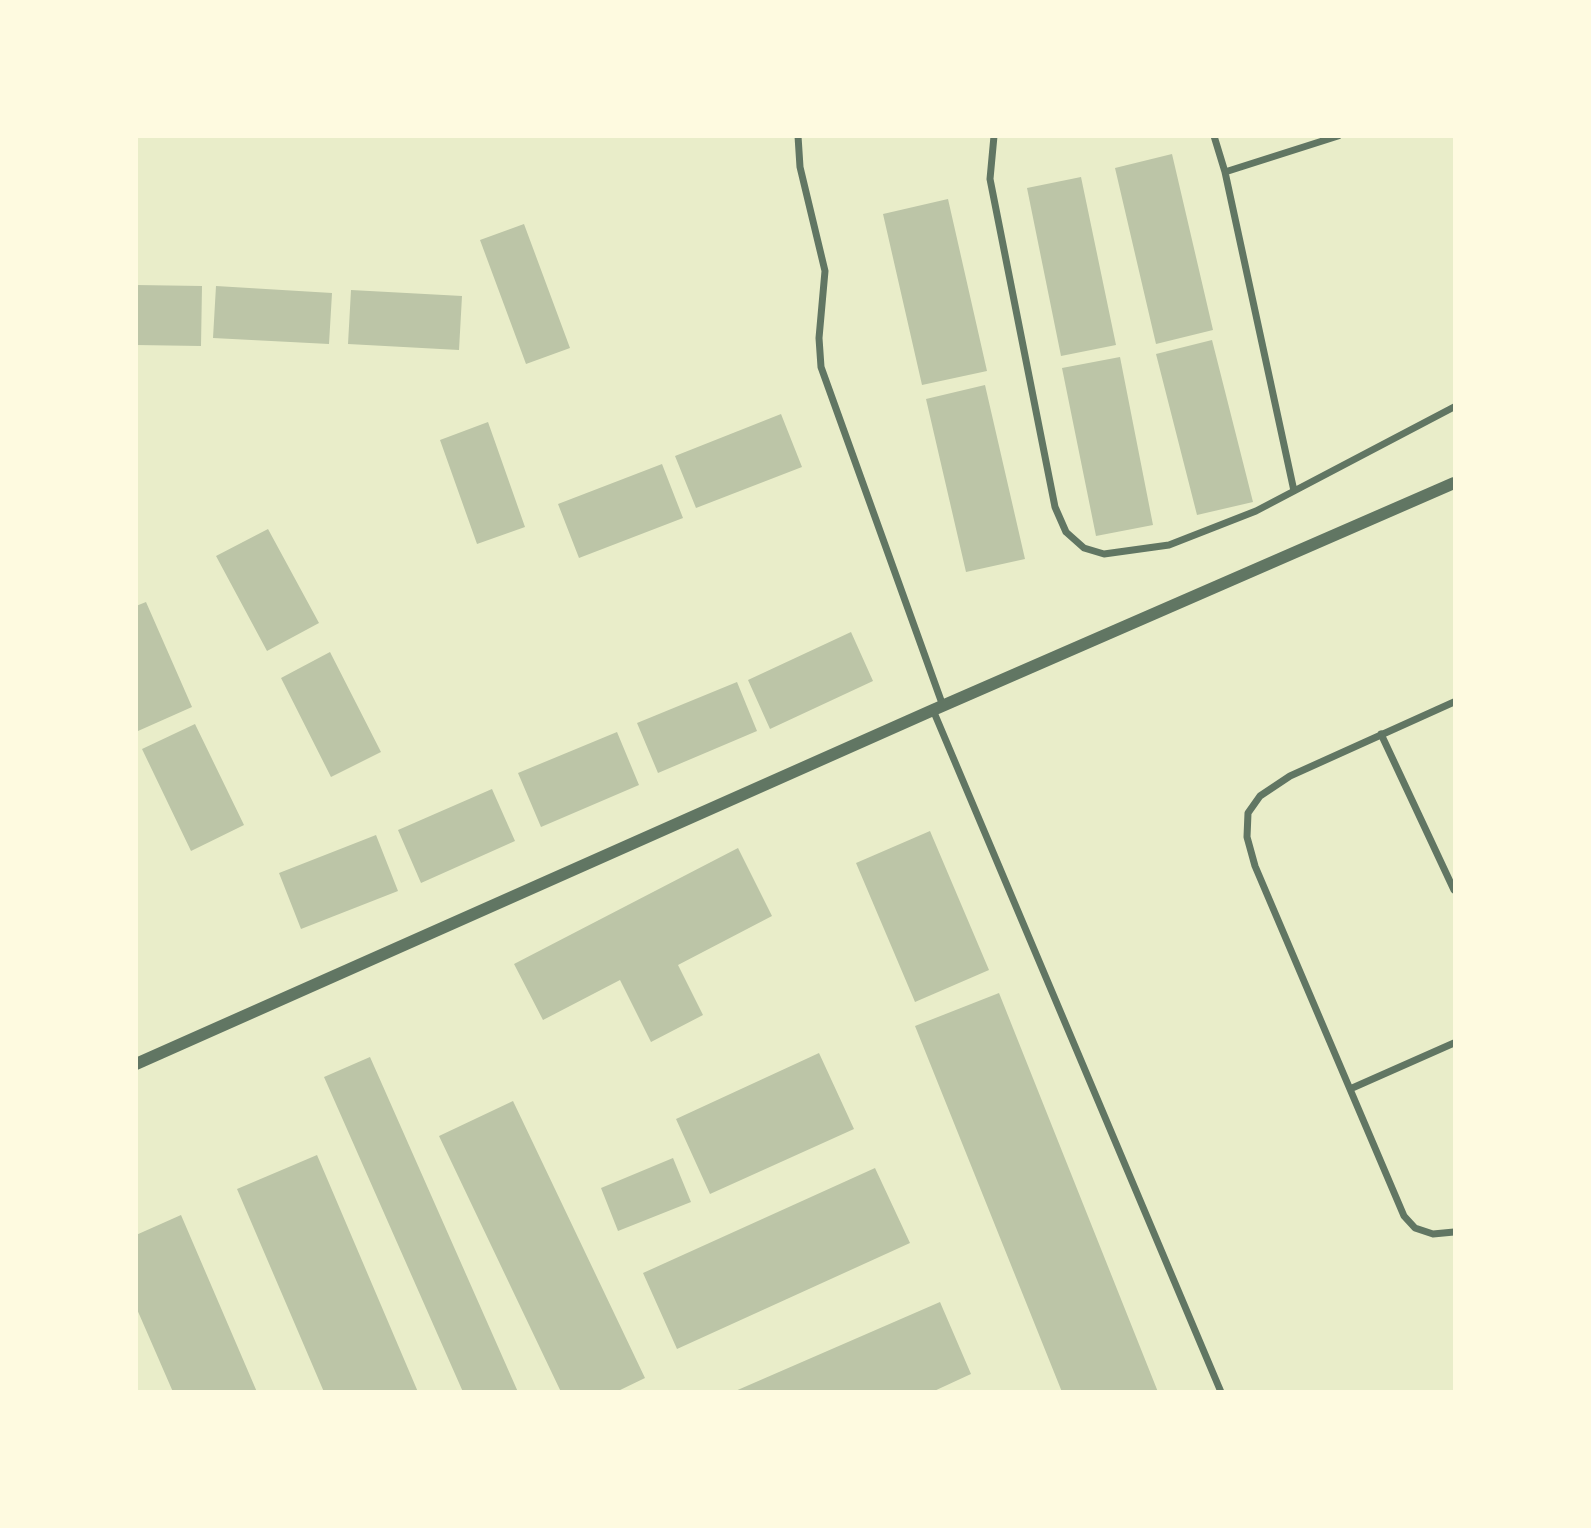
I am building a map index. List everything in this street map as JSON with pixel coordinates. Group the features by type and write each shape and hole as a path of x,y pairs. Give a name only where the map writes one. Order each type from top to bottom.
{"street":[{"path":"798,136 800,167 825,271 819,338 821,367 938,708 1221,1391"},
{"path":"994,136 990,179 1055,508 1066,532 1084,548 1104,554 1169,545 1256,511 1454,407"},
{"path":"1214,136 1294,491"},
{"path":"1224,172 1338,136"},
{"path":"136,1064 938,708 1454,483"},
{"path":"1454,702 1290,776 1260,796 1248,813 1247,838 1255,866 1404,1216 1415,1228 1433,1234 1454,1232"},
{"path":"1381,734 1454,890"},
{"path":"1350,1088 1454,1043"}],"building":[{"path":"1172,154 1213,330 1156,344 1115,168"},
{"path":"1081,177 1116,345 1061,356 1027,188"},
{"path":"948,199 987,371 922,385 883,214"},
{"path":"524,224 570,348 526,364 480,240"},
{"path":"136,285 202,286 201,346 136,345"},
{"path":"216,286 332,293 329,344 213,338"},
{"path":"351,290 462,296 459,350 348,344"},
{"path":"1212,340 1253,502 1197,515 1156,354"},
{"path":"1120,357 1153,525 1096,536 1062,368"},
{"path":"985,385 1025,559 966,572 926,399"},
{"path":"781,414 802,467 696,508 675,456"},
{"path":"488,422 525,527 477,544 440,440"},
{"path":"662,464 683,518 579,558 558,504"},
{"path":"268,529 319,623 267,651 216,556"},
{"path":"146,602 192,707 138,731 136,606"},
{"path":"851,632 873,681 770,729 748,680"},
{"path":"330,652 381,752 331,777 281,678"},
{"path":"737,682 757,731 658,773 637,723"},
{"path":"195,724 244,825 191,851 142,749"},
{"path":"617,732 639,785 541,827 518,773"},
{"path":"492,789 515,841 421,883 398,830"},
{"path":"930,831 989,970 915,1002 856,863"},
{"path":"376,835 398,891 301,929 279,873"},
{"path":"738,848 772,916 678,965 703,1015 651,1042 620,980 543,1020 514,964"},
{"path":"999,993 1158,1392 1062,1392 915,1026"},
{"path":"819,1053 854,1129 710,1194 676,1119"},
{"path":"370,1057 518,1392 463,1392 324,1077"},
{"path":"513,1101 645,1378 616,1392 561,1392 439,1136"},
{"path":"317,1155 418,1392 324,1392 237,1189"},
{"path":"673,1158 691,1202 618,1231 601,1188"},
{"path":"875,1168 910,1243 677,1349 643,1273"},
{"path":"181,1215 257,1392 173,1392 136,1307 136,1235"},
{"path":"940,1302 971,1374 932,1392 733,1392"}]}
